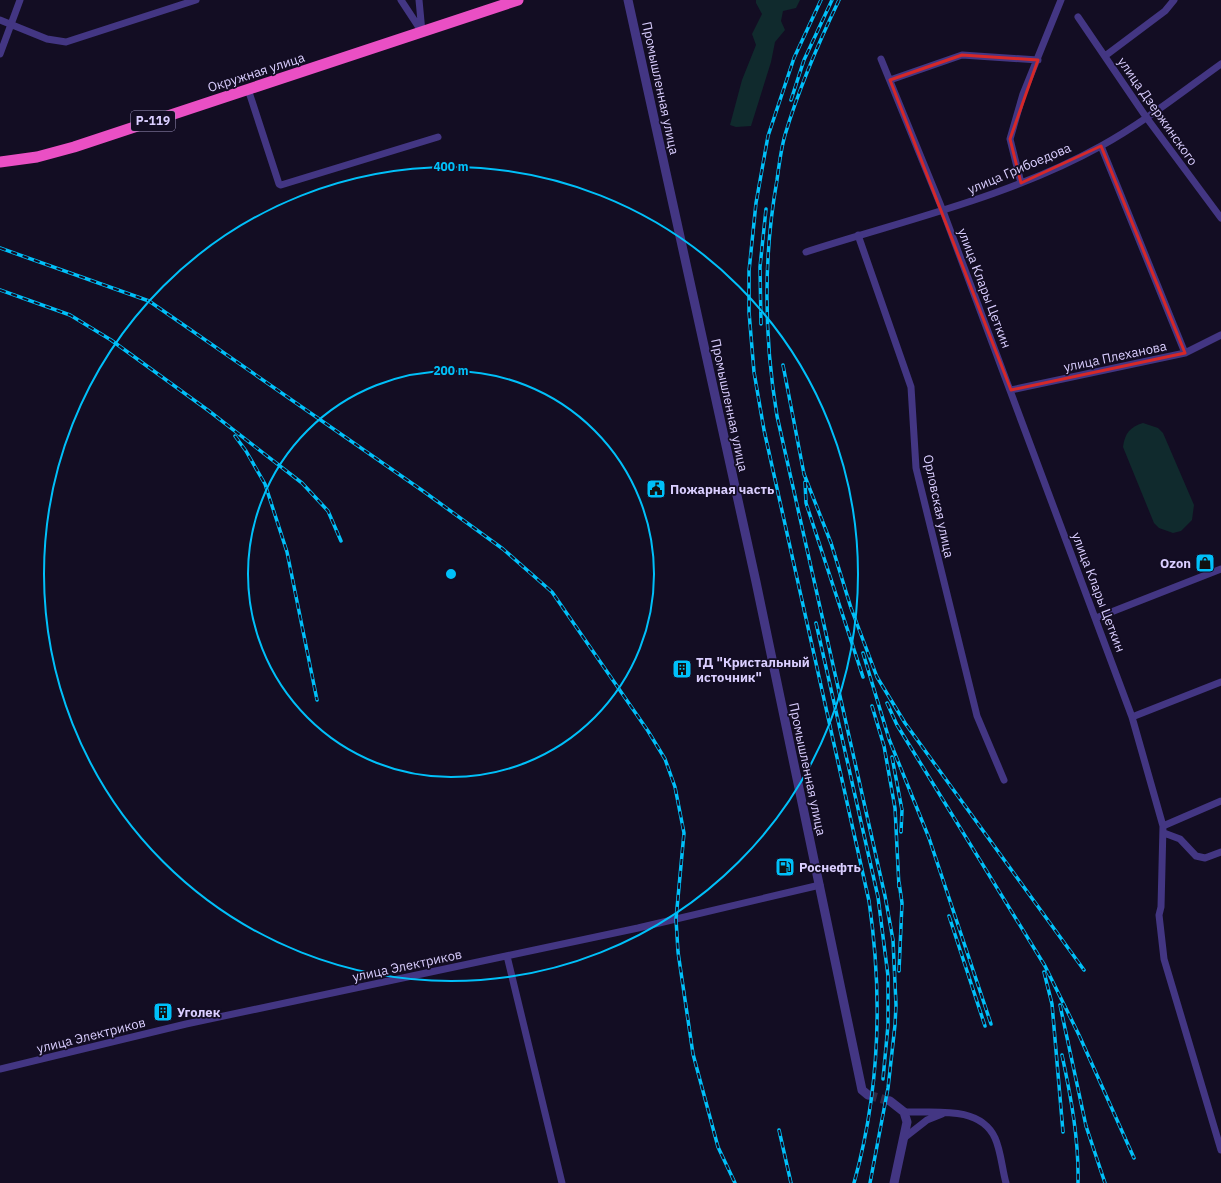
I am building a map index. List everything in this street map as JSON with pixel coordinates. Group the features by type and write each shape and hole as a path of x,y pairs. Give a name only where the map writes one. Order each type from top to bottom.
{"highway":[{"name":"Окружная улица","path":"0,162 37,157 74,147 518,0"}],"street":[{"path":"0,54 20,0"},
{"path":"0,20 47,39 66,42 196,0"},
{"path":"401,0 422,32"},
{"path":"420,0 422,32"},
{"name":"Промышленная улица","path":"628,0 820,884 862,1090 868,1095"},
{"path":"1021,183 1010,139 1023,94 1061,0"},
{"path":"1105,56 1165,11 1174,0"},
{"name":"улица Дзержинского","path":"1078,17 1146,117 1221,218"},
{"path":"890,80 962,55 1038,60"},
{"name":"улица Клары Цеткин","path":"880,59 943,211 1132,717 1164,830 1161,907 1159,915 1164,959 1221,1150"},
{"name":"улица Грибоедова","path":"806,252 858,235 943,211 1021,183 1101,146 1146,117 1221,64"},
{"path":"248,89 279,184 281,185 438,137"},
{"path":"1101,146 1185,353"},
{"name":"Орловская улица","path":"858,235 911,387 916,468 977,716 1004,780"},
{"name":"улица Плеханова","path":"1011,390 1185,353 1221,335"},
{"path":"1096,618 1221,569"},
{"path":"1132,717 1221,682"},
{"path":"1164,830 1221,801"},
{"path":"1164,830 1180,839 1196,856 1205,858 1221,852"},
{"name":"улица Электриков","path":"0,1069 186,1024 646,926 820,884"},
{"path":"507,956 562,1183"},
{"path":"890,1101 904,1112 907,1122 894,1183"},
{"path":"904,1112 952,1113 974,1117 988,1127 996,1139 1006,1183"},
{"path":"904,1138 927,1120 952,1113"}],"highlighted area":[{"path":"962,55 1038,60 1010,139 1021,183 1101,146 1185,353 1011,390 890,80"}],"green space":[{"path":"756,0 800,0 796,8 783,11 781,21 785,30 775,42 771,62 751,126 736,127 730,125 742,80 756,45 752,34 762,14"},
{"path":"1143,423 1158,428 1163,433 1194,505 1192,520 1181,531 1173,533 1159,528 1154,523 1123,447 1125,438 1129,431 1135,426"}],"tunnel":[{"path":"868,1095 890,1101"}],"railway":[{"path":"821,0 794,58 768,136 756,203 749,271 749,312 754,372 764,430 869,901 876,972 876,1043 874,1078 869,1113 863,1148 854,1183"},
{"path":"791,100 804,60 832,0"},
{"path":"839,0 816,50 803,83 790,118 782,146 769,239 767,298 770,357 777,416 885,896 893,940 896,1005 895,1025 888,1088 870,1183"},
{"path":"761,324 760,267 766,209"},
{"path":"0,248 149,301 423,491 503,549 552,592 648,731 665,759 675,787 684,833 676,919 678,952 693,1054 718,1147 735,1183"},
{"path":"0,290 70,315 111,340 209,411 302,483 328,511 341,541"},
{"path":"783,365 804,474 831,543 851,608 877,677 905,723 1084,970"},
{"path":"235,436 246,451 265,484 287,552 317,700"},
{"path":"805,482 806,503 863,677"},
{"path":"816,623 878,897 888,976 888,1025 883,1079"},
{"path":"863,653 889,739 929,838 991,1024"},
{"path":"887,703 897,725 1045,966 1079,1035 1134,1158"},
{"path":"872,706 884,746 895,808 899,887"},
{"path":"892,757 902,810 901,832"},
{"path":"899,882 902,903 899,971"},
{"path":"949,916 985,1026"},
{"path":"1044,972 1052,1004 1063,1132"},
{"path":"1060,1005 1086,1126 1105,1183"},
{"path":"1062,1055 1074,1119 1078,1183"},
{"path":"779,1130 791,1183"}],"place":[{"name":"Пожарная часть","path":"656,489"},
{"name":"Ozon","path":"1205,563"},
{"name":"ТД \"Кристальный источник\"","path":"682,669"},
{"name":"Роснефть","path":"785,867"},
{"name":"Уголек","path":"163,1012"}]}
